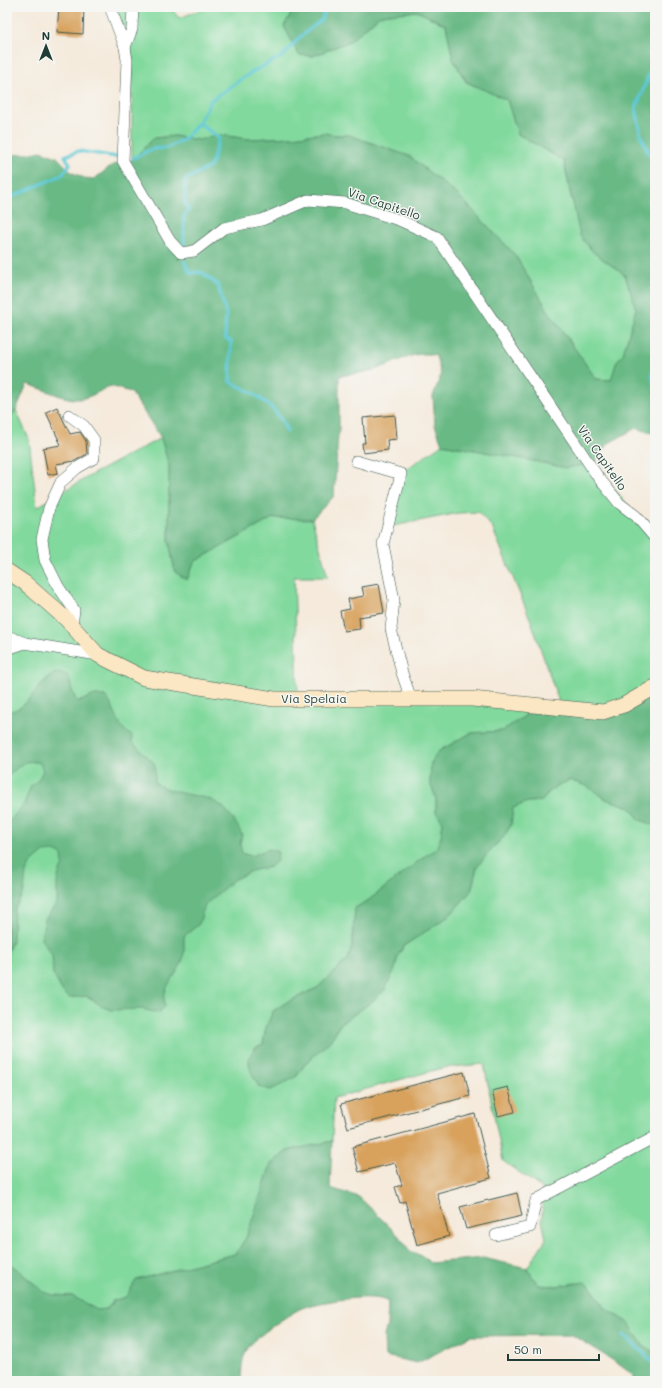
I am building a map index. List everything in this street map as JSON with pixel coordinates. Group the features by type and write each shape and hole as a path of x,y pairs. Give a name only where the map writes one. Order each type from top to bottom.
{"street":[{"name":"Via Capitello","path":"110,7 125,47 127,60 123,161 170,241 181,253 194,251 224,228 262,220 308,200 345,203 398,220 437,237 598,477 618,504 636,516 655,538"},
{"path":"125,47 132,29 134,7"},
{"path":"69,415 84,426 94,440 94,458 77,468 61,482 49,508 42,539 45,560 58,586 74,610 72,626"},
{"path":"356,461 401,474 383,544 394,600 391,629 402,673 411,699"},
{"name":"Via Spelaia","path":"7,571 25,583 72,626 98,655 144,678 274,699 472,699 603,712 624,705 655,686"},
{"path":"7,636 25,643 98,655"},
{"path":"7,649 25,643"},
{"path":"496,1235 530,1227 536,1200 655,1137"}],"green space":[{"path":"116,7 170,7 179,18 208,7 295,7 284,26 299,55 313,56 350,41 380,15 417,11 446,25 453,59 466,82 507,100 518,134 564,161 571,198 593,252 625,275 636,309 623,354 617,361 611,380 596,379 547,309 515,255 459,196 349,135 324,133 292,137 249,139 220,135 199,140 175,136 154,138 132,160 132,56"},
{"path":"295,7 655,7 655,434 636,428 609,443 594,463 566,468 442,444 435,425 433,396 441,375 436,356 420,354 405,358 382,368 339,376 339,434 334,496 312,519 273,518 194,562 187,580 175,572 169,541 169,466 161,438 131,392 110,386 87,397 78,399 64,397 27,384 16,410 7,422 7,155 26,154 41,151 57,157 71,172 84,178 94,179 113,165 132,160 154,138 175,136 199,140 220,135 249,139 292,137 324,133 349,135 409,156 459,196 515,255 547,309 596,379 611,380 617,361 623,354 636,309 625,275 593,252 580,236 564,161 518,134 507,100 467,82 453,59 446,25 417,11 380,15 350,41 313,56 299,55 284,26"},
{"path":"16,410 29,439 37,507 93,474 161,438 169,466 169,541 175,572 187,580 194,562 273,518 312,519 328,577 294,577 298,696 543,704 502,731 471,733 439,751 431,763 430,783 436,798 436,812 443,822 441,837 436,849 369,900 355,908 352,945 348,959 317,988 287,1002 273,1011 266,1028 263,1044 254,1048 296,1077 306,1063 331,1040 340,1024 370,1003 395,969 398,955 405,945 449,916 471,891 477,867 492,848 503,838 511,825 512,808 527,802 542,801 550,791 569,780 587,786 606,799 630,807 640,820 655,825 655,1352 644,1347 628,1322 606,1309 590,1286 574,1283 562,1286 537,1285 527,1268 546,1239 542,1220 543,1189 503,1161 484,1064 442,1068 334,1098 332,1141 287,1151 254,1218 246,1238 235,1254 137,1280 126,1297 112,1301 113,1302 106,1309 97,1310 72,1296 53,1295 44,1292 7,1261 7,422"},
{"path":"442,444 566,468 594,463 655,540 655,686 614,707 561,708 531,621 492,527 478,512 459,513 388,527 405,470"},
{"path":"59,672 68,676 73,693 78,702 95,695 105,696 122,727 132,736 132,742 155,764 155,783 182,793 214,801 224,808 233,819 242,835 240,844 242,853 251,856 269,849 278,852 277,861 270,867 251,871 233,880 205,905 199,924 184,936 183,958 178,970 166,989 164,999 165,1006 159,1013 141,1009 112,1010 103,1007 87,996 69,998 62,991 53,974 52,955 41,939 45,919 57,903 57,883 59,873 63,865 62,855 54,851 44,852 30,864 26,872 24,892 14,910 13,939 7,954 7,824 24,804 31,786 38,780 43,771 40,763 29,762 22,764 7,777 7,712 15,710 22,705 45,681"},
{"path":"655,686 655,825 640,820 630,807 606,799 587,786 569,780 550,791 542,801 527,802 513,808 511,825 503,838 492,848 477,867 471,891 449,916 405,945 398,955 395,969 385,990 370,1003 340,1024 331,1040 306,1063 296,1077 271,1090 259,1087 250,1069 249,1058 251,1053 256,1048 263,1044 266,1028 273,1011 287,1002 317,988 348,959 352,945 355,908 369,900 436,849 441,837 443,822 436,812 436,798 430,783 431,763 439,751 471,733 502,731 543,704 614,707"},
{"path":"332,1141 330,1188 359,1197 398,1235 410,1251 424,1257 430,1263 483,1258 527,1268 538,1285 556,1286 585,1282 590,1286 606,1309 628,1322 644,1347 655,1352 655,1381 634,1381 632,1374 572,1335 470,1336 417,1363 385,1356 384,1336 387,1325 388,1302 381,1299 359,1298 320,1303 302,1308 273,1326 248,1348 243,1360 241,1381 7,1381 7,1261 44,1292 53,1295 72,1296 97,1310 106,1309 113,1303 112,1301 126,1297 136,1280 235,1254 246,1238 271,1164 287,1151"}],"building":[{"path":"59,7 84,7 83,34 57,32"},
{"path":"57,407 70,434 80,432 86,441 87,454 75,461 56,464 58,473 48,475 43,448 61,445 46,412"},
{"path":"395,415 397,439 387,440 388,450 363,453 362,443 365,443 363,418"},
{"path":"379,584 384,613 359,617 360,629 344,631 340,611 350,609 348,599 364,596 362,587"},
{"path":"464,1072 470,1096 348,1128 341,1104"},
{"path":"508,1087 515,1112 498,1116 492,1091"},
{"path":"475,1114 491,1178 437,1193 449,1236 417,1245 405,1201 400,1203 395,1187 402,1185 395,1163 359,1172 352,1147"},
{"path":"517,1193 522,1216 466,1229 460,1207"}],"waterway":[{"path":"184,244 184,216 189,210 185,204 185,180 211,166 219,138 199,123 211,100 252,72 283,56 299,38 321,20 327,7"},
{"path":"655,59 636,108 641,136 655,167"},
{"path":"133,158 152,149 167,148 184,139 199,123"},
{"path":"7,199 62,175 70,164 65,156 79,151 117,157"},
{"path":"184,261 190,273 201,272 218,285 226,314 225,338 231,341 230,382 248,391 272,408 278,415 287,432"},
{"path":"655,364 652,375 655,388"},
{"path":"624,1335 655,1364"}]}
